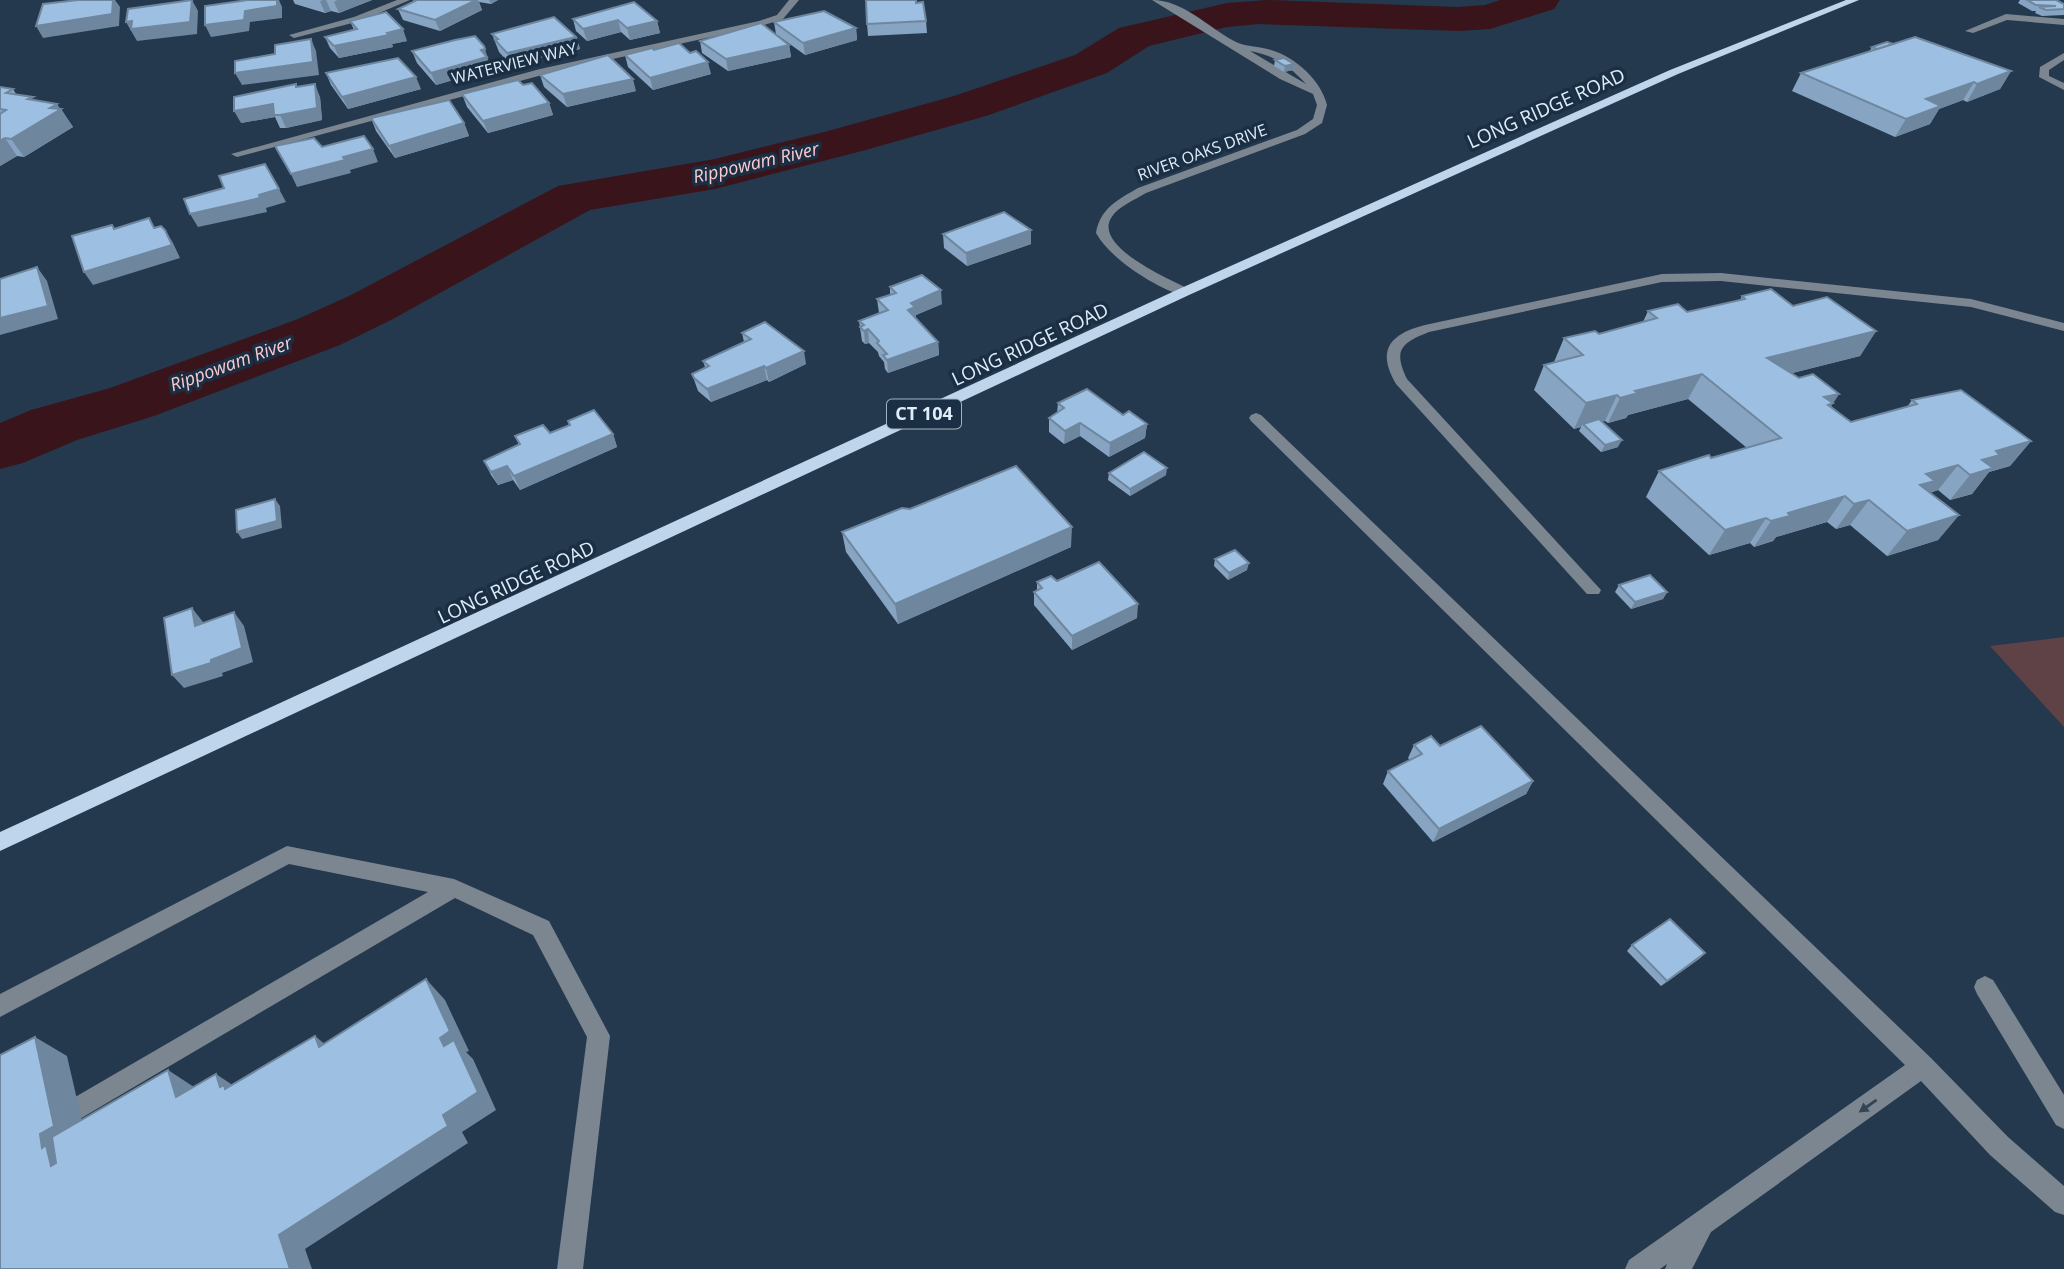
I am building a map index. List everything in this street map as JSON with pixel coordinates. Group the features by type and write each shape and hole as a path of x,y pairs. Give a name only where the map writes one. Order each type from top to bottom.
{"main road":[{"name":"LONG RIDGE ROAD","path":"0,842 1184,292 1674,72 1854,0"}],"street":[{"path":"294,35 357,19 405,0"},
{"name":"WATERVIEW WAY","path":"237,154 544,71 761,23 780,17 794,0"},
{"name":"RIVER OAKS DRIVE","path":"1157,0 1170,5 1236,46 1272,53 1312,82 1322,102 1318,121 1309,128 1270,145 1131,194 1107,213 1101,224 1102,234 1110,246 1184,292"},
{"path":"1970,31 2006,17 2064,22"},
{"path":"2064,56 2044,69 2044,77 2064,87"},
{"path":"1593,590 1401,381 1393,366 1392,352 1401,338 1425,329 1662,278 1721,277 1971,303 2064,327"},
{"path":"1256,418 1923,1066 1999,1146 2064,1203"},
{"path":"0,1006 287,855 454,888 541,928 599,1036 570,1269"},
{"path":"78,1108 454,888"},
{"path":"1985,987 2064,1117"},
{"path":"1638,1269 1923,1066"},
{"path":"1678,1269 1703,1223"}],"shaded area":[{"path":"2064,637 2064,727 1990,646"}],"building":[{"path":"113,0 112,14 36,26 43,4"},
{"path":"192,0 190,22 131,29 132,21 126,22 128,9"},
{"path":"248,0 277,0 277,6 245,11 244,20 205,25 205,6"},
{"path":"417,0 476,0 435,20 398,9"},
{"path":"866,0 923,2 926,21 867,24"},
{"path":"2027,0 2056,0 2064,4 2064,9 2046,10 2039,7 2056,6 2036,5"},
{"path":"634,2 657,21 627,28 618,20 583,29 573,19"},
{"path":"824,11 856,28 803,43 774,22"},
{"path":"386,12 403,29 387,33 389,35 334,46 325,37 357,29 350,21"},
{"path":"554,17 576,37 507,53 492,34"},
{"path":"761,23 789,45 726,59 700,41"},
{"path":"475,36 484,46 485,49 481,50 487,57 431,73 412,51 455,40"},
{"path":"1915,37 2011,71 1926,99 1941,106 1906,119 1801,73"},
{"path":"311,39 313,62 235,73 235,61 275,54 275,45"},
{"path":"1887,42 1893,44 1877,49 1872,47"},
{"path":"679,43 690,53 696,51 708,62 650,78 625,55 652,48 654,50"},
{"path":"608,55 633,79 563,94 540,75"},
{"path":"398,58 416,77 342,97 326,73"},
{"path":"1284,58 1294,64 1285,66 1275,60"},
{"path":"518,80 523,85 532,83 549,103 483,121 462,94"},
{"path":"296,84 296,87 315,84 317,108 280,115 274,115 273,104 234,111 234,97"},
{"path":"0,87 13,89 6,93 33,97 28,99 57,104 50,108 61,109 11,139 0,141 0,114 6,110 0,109"},
{"path":"449,100 464,123 389,146 371,118"},
{"path":"364,136 373,149 343,157 345,160 291,174 275,146 314,138 322,147"},
{"path":"265,164 279,189 259,195 260,198 190,214 184,199 224,188 219,176"},
{"path":"1004,212 1031,230 966,253 943,234"},
{"path":"149,218 154,228 161,226 165,230 172,245 84,272 72,236 112,225 114,229"},
{"path":"37,267 48,306 0,318 0,279"},
{"path":"922,275 941,290 911,303 915,307 908,310 938,342 887,360 883,355 887,354 877,343 879,341 868,329 864,331 860,327 864,325 859,321 888,310 877,299 896,293 890,287"},
{"path":"1771,289 1793,306 1827,297 1876,331 1767,358 1799,378 1813,374 1839,394 1824,397 1833,403 1828,405 1851,422 1917,404 1912,400 1961,390 2031,441 1996,451 2000,455 1982,460 1993,468 1970,475 1958,465 1926,474 1935,481 1920,485 1959,515 1907,531 1869,500 1854,504 1845,496 1788,513 1790,516 1771,521 1766,518 1725,530 1659,471 1709,455 1711,458 1781,438 1702,374 1635,391 1638,393 1620,398 1617,395 1586,403 1544,365 1583,355 1564,338 1595,331 1599,334 1657,318 1648,311 1678,304 1687,312 1745,299 1742,296"},
{"path":"765,322 804,351 707,389 694,378 692,374 709,366 703,361 751,339 742,333"},
{"path":"1087,389 1123,415 1129,411 1147,424 1110,443 1080,423 1065,431 1049,418 1064,408 1058,403"},
{"path":"594,410 613,434 514,476 507,466 491,472 484,461 520,444 515,436 543,425 550,433 570,425 568,421"},
{"path":"1599,419 1622,440 1605,445 1583,424"},
{"path":"1144,452 1167,468 1130,489 1109,473"},
{"path":"1016,466 1072,527 895,604 842,532 902,508 910,509"},
{"path":"275,499 277,521 237,532 236,510"},
{"path":"1235,550 1249,563 1229,573 1215,559"},
{"path":"1099,562 1138,604 1072,636 1034,592 1042,588 1037,582 1051,576 1057,581"},
{"path":"1650,575 1667,592 1635,602 1619,585"},
{"path":"192,608 195,626 234,612 242,648 211,660 211,663 172,675 164,618"},
{"path":"1481,726 1533,781 1439,829 1388,771 1422,754 1414,745 1431,736 1440,746"},
{"path":"1670,919 1705,953 1667,981 1632,945"},
{"path":"426,979 450,1031 440,1038 444,1046 454,1040 478,1092 443,1115 448,1126 279,1235 290,1269 0,1269 0,1055 35,1037 54,1126 40,1134 42,1148 46,1145 51,1166 56,1163 52,1137 168,1070 176,1097 216,1074 220,1087 224,1085 225,1089 315,1036 319,1047"}],"waterway":[{"name":"Rippowam River","path":"0,448 54,425 132,402 319,332 370,308 576,197 715,174 845,141 970,106 1091,64 1134,37 1227,15 1259,12 1458,19 1490,17 1540,0"}]}
